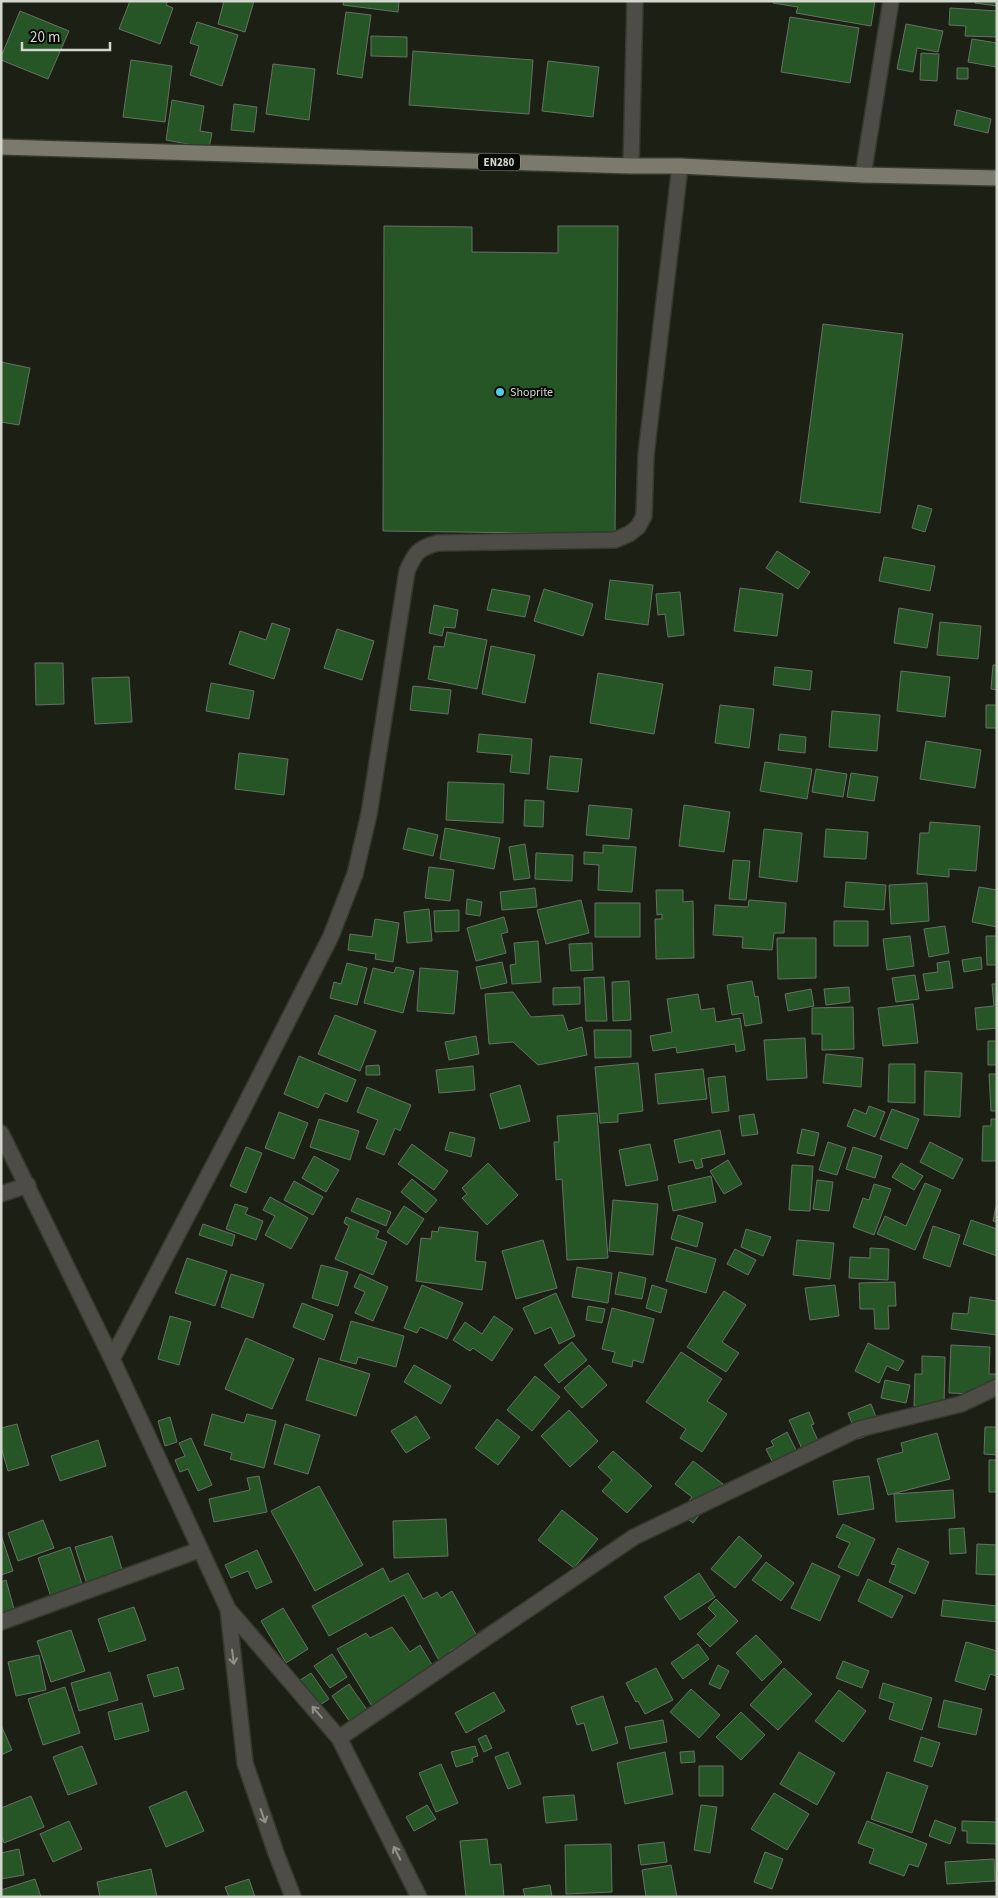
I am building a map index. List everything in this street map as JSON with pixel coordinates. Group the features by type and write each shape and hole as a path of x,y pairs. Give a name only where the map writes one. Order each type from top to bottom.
{"main road":[{"name":"EN280","path":"1,148 680,166 863,176 997,178"}],"street":[{"path":"631,166 635,1"},
{"path":"863,176 891,1"},
{"path":"112,1359 240,1116 326,944 355,874 369,814 407,571 414,555 425,547 438,543 615,540 629,534 638,526 644,516 646,455 680,166"},
{"path":"1,1133 112,1359 228,1609 339,1738 419,1897"},
{"path":"1,1194 28,1186"},
{"path":"339,1738 634,1537 859,1429 961,1404 997,1387"},
{"path":"1,1622 199,1550"},
{"path":"228,1609 245,1763 293,1897"}],"building":[{"path":"130,1 168,1 166,5 173,8 160,44 119,29"},
{"path":"224,1 254,1 245,32 218,24"},
{"path":"344,1 399,1 398,12 343,5"},
{"path":"774,1 875,1 871,26 796,13 798,7 773,3"},
{"path":"975,1 997,1 997,6 975,3"},
{"path":"950,8 997,11 997,37 965,36 966,26 949,25"},
{"path":"20,11 69,31 48,79 1,60"},
{"path":"346,12 371,15 362,78 337,74"},
{"path":"790,17 859,28 850,83 781,72"},
{"path":"197,22 238,35 222,86 190,75 199,46 190,43"},
{"path":"906,24 943,31 938,52 917,48 913,72 897,69"},
{"path":"371,36 407,37 407,57 371,56"},
{"path":"972,39 997,43 996,67 968,62"},
{"path":"413,51 533,60 529,114 409,105"},
{"path":"921,53 939,54 937,81 920,80"},
{"path":"131,60 172,66 165,122 123,117"},
{"path":"548,61 599,67 593,117 542,111"},
{"path":"273,64 315,69 309,120 266,114"},
{"path":"957,68 968,68 968,79 957,79"},
{"path":"172,100 204,106 200,131 212,133 209,148 166,140"},
{"path":"234,104 257,107 254,132 231,130"},
{"path":"957,110 991,119 988,133 954,125"},
{"name":"Shoprite","path":"384,226 472,227 472,252 558,253 558,226 618,226 615,534 383,531"},
{"path":"823,324 903,334 880,513 800,502"},
{"path":"1,362 30,368 19,425 1,422"},
{"path":"918,505 932,509 925,532 912,528"},
{"path":"777,551 810,572 798,589 766,568"},
{"path":"884,557 935,566 930,591 879,581"},
{"path":"610,580 653,585 648,625 605,619"},
{"path":"740,588 783,594 777,636 734,631"},
{"path":"492,589 530,596 525,617 487,610"},
{"path":"544,589 593,604 583,636 534,621"},
{"path":"680,592 684,635 668,637 665,614 658,615 656,594"},
{"path":"434,605 458,610 455,628 444,627 442,636 429,633"},
{"path":"899,608 933,614 927,648 894,643"},
{"path":"940,622 981,626 978,659 937,655"},
{"path":"272,623 290,629 274,679 229,664 240,631 266,640"},
{"path":"337,629 374,641 362,680 324,668"},
{"path":"447,632 487,640 477,689 428,679 434,646 444,647"},
{"path":"491,646 535,655 525,703 482,694"},
{"path":"35,663 63,663 64,704 36,705"},
{"path":"993,665 997,665 997,690 991,689"},
{"path":"775,667 812,671 810,690 773,685"},
{"path":"901,671 950,677 945,717 897,711"},
{"path":"598,673 663,684 654,734 590,723"},
{"path":"129,677 132,722 95,724 92,678"},
{"path":"211,683 254,691 249,719 206,711"},
{"path":"413,686 451,690 448,714 410,710"},
{"path":"720,705 754,709 749,748 715,743"},
{"path":"986,705 997,705 997,728 986,728"},
{"path":"832,711 880,715 877,751 829,747"},
{"path":"479,734 532,739 529,774 510,772 512,755 477,752"},
{"path":"780,734 806,737 805,753 778,750"},
{"path":"926,741 981,750 975,788 920,779"},
{"path":"239,753 288,759 284,795 235,789"},
{"path":"550,756 582,759 578,792 547,789"},
{"path":"765,762 812,769 807,799 760,791"},
{"path":"816,769 847,774 843,797 812,792"},
{"path":"851,773 878,777 874,801 847,797"},
{"path":"448,782 504,784 503,823 446,820"},
{"path":"525,800 544,801 543,827 524,826"},
{"path":"589,805 632,809 629,839 586,835"},
{"path":"684,805 730,812 724,852 679,846"},
{"path":"930,822 980,826 976,871 949,869 949,877 917,874 920,833 929,833"},
{"path":"408,828 438,835 433,856 403,849"},
{"path":"445,828 500,838 494,869 440,859"},
{"path":"764,829 802,833 797,882 759,877"},
{"path":"826,829 868,832 866,859 824,857"},
{"path":"525,844 530,878 514,880 509,847"},
{"path":"603,845 636,847 632,892 598,890 599,865 584,864 584,852 603,853"},
{"path":"536,853 573,855 572,881 535,879"},
{"path":"733,860 750,861 746,900 729,899"},
{"path":"429,867 454,870 450,901 425,898"},
{"path":"846,882 886,885 884,910 844,907"},
{"path":"927,883 929,921 891,924 889,885"},
{"path":"979,887 997,890 997,927 972,922"},
{"path":"535,888 537,907 502,910 500,892"},
{"path":"656,890 683,890 683,902 693,901 694,958 656,959 655,919 662,919 662,914 657,915"},
{"path":"467,899 482,902 480,916 466,914"},
{"path":"581,900 589,933 546,944 537,910"},
{"path":"749,900 786,903 784,933 774,933 772,950 742,948 743,937 713,935 715,905 748,907"},
{"path":"595,903 640,903 640,937 595,937"},
{"path":"429,909 432,941 407,943 404,912"},
{"path":"459,910 459,931 435,932 434,911"},
{"path":"504,917 508,932 501,934 506,953 476,961 467,928"},
{"path":"375,919 399,923 393,962 375,959 376,954 348,950 350,934 372,937"},
{"path":"834,921 868,921 868,946 834,946"},
{"path":"945,926 949,953 929,957 924,929"},
{"path":"910,936 914,966 887,970 883,939"},
{"path":"986,936 997,936 997,965 987,965"},
{"path":"777,938 816,938 816,978 778,979"},
{"path":"538,941 541,982 512,984 510,965 516,964 514,943"},
{"path":"592,943 593,970 571,971 569,944"},
{"path":"981,957 982,969 964,972 962,960"},
{"path":"949,961 953,988 926,991 923,974 938,972 937,963"},
{"path":"502,962 507,983 481,989 476,967"},
{"path":"347,963 367,968 357,1005 330,998 334,982 341,984"},
{"path":"396,967 414,971 403,1013 364,1003 373,968 394,973"},
{"path":"420,968 458,971 454,1014 417,1011"},
{"path":"915,975 919,999 896,1002 892,978"},
{"path":"604,977 607,1021 586,1021 584,978"},
{"path":"629,981 631,1020 613,1021 612,982"},
{"path":"752,981 755,997 758,996 762,1023 745,1026 743,1013 732,1015 727,985"},
{"path":"992,984 997,984 997,1028 977,1030 975,1008 994,1006"},
{"path":"580,987 580,1004 553,1005 553,988"},
{"path":"849,987 850,1002 826,1005 824,989"},
{"path":"811,989 814,1006 788,1011 785,994"},
{"path":"513,992 531,1017 563,1015 568,1031 582,1027 587,1055 538,1065 513,1042 489,1044 485,994"},
{"path":"698,994 701,1010 714,1008 716,1022 740,1018 745,1050 736,1052 735,1044 677,1053 676,1047 653,1051 650,1036 672,1032 667,999"},
{"path":"913,1004 918,1043 883,1046 878,1008"},
{"path":"853,1007 854,1049 822,1050 822,1034 812,1034 812,1008"},
{"path":"335,1015 376,1031 360,1071 318,1054"},
{"path":"594,1030 631,1030 631,1057 595,1058"},
{"path":"476,1036 479,1054 449,1060 445,1042"},
{"path":"805,1038 807,1078 767,1080 764,1040"},
{"path":"988,1041 997,1041 997,1065 988,1065"},
{"path":"826,1054 863,1058 861,1087 823,1083"},
{"path":"299,1056 356,1080 347,1102 325,1093 318,1108 284,1094"},
{"path":"638,1063 643,1111 618,1114 618,1122 600,1123 595,1067"},
{"path":"889,1064 915,1064 915,1103 888,1102"},
{"path":"379,1065 380,1075 366,1075 366,1066"},
{"path":"473,1066 475,1090 439,1093 436,1070"},
{"path":"703,1069 707,1099 658,1104 655,1074"},
{"path":"925,1071 962,1073 960,1117 924,1115"},
{"path":"989,1074 997,1074 997,1111 991,1111"},
{"path":"725,1076 729,1111 712,1113 708,1078"},
{"path":"520,1085 530,1121 500,1129 490,1094"},
{"path":"367,1087 411,1105 400,1131 395,1128 384,1155 366,1148 378,1120 357,1112"},
{"path":"869,1106 885,1112 875,1137 847,1126 854,1109 866,1114"},
{"path":"892,1109 919,1119 907,1149 880,1139"},
{"path":"279,1112 308,1123 294,1159 265,1148"},
{"path":"597,1113 608,1258 567,1260 562,1179 556,1180 554,1142 559,1142 557,1116"},
{"path":"754,1114 758,1134 742,1136 739,1116"},
{"path":"319,1119 359,1131 350,1160 310,1147"},
{"path":"991,1119 997,1119 997,1161 982,1161 983,1126 991,1126"},
{"path":"802,1129 819,1133 814,1156 797,1153"},
{"path":"720,1130 725,1154 701,1159 703,1167 696,1169 693,1160 679,1163 674,1140"},
{"path":"450,1132 475,1138 471,1157 445,1150"},
{"path":"828,1142 846,1148 837,1175 819,1170"},
{"path":"930,1142 963,1159 953,1179 920,1162"},
{"path":"412,1144 448,1171 434,1190 398,1164"},
{"path":"650,1144 658,1180 626,1186 619,1150"},
{"path":"246,1147 262,1153 246,1193 230,1186"},
{"path":"853,1147 882,1156 875,1178 846,1169"},
{"path":"314,1156 339,1170 326,1192 302,1178"},
{"path":"728,1160 742,1184 724,1194 710,1171"},
{"path":"488,1163 518,1195 487,1225 462,1198 467,1194 462,1188"},
{"path":"901,1163 923,1176 914,1190 892,1177"},
{"path":"792,1165 813,1166 810,1211 789,1210"},
{"path":"711,1176 716,1202 673,1211 668,1186"},
{"path":"412,1179 437,1200 426,1213 401,1192"},
{"path":"817,1180 833,1182 829,1211 813,1209"},
{"path":"294,1181 323,1197 313,1215 284,1200"},
{"path":"925,1183 941,1190 915,1250 877,1234 885,1216 906,1226"},
{"path":"874,1184 891,1189 874,1235 853,1227 863,1198 869,1200"},
{"path":"270,1197 308,1218 291,1249 265,1235 275,1216 263,1210"},
{"path":"357,1198 391,1212 386,1226 351,1211"},
{"path":"613,1200 658,1204 653,1255 609,1251"},
{"path":"997,1202 997,1222 993,1221"},
{"path":"235,1204 248,1208 245,1214 263,1221 256,1240 226,1229"},
{"path":"404,1206 424,1219 407,1245 387,1232"},
{"path":"678,1215 703,1223 697,1247 671,1239"},
{"path":"346,1217 379,1231 376,1238 387,1242 373,1275 335,1259 349,1226 344,1223"},
{"path":"971,1220 997,1229 997,1256 963,1244"},
{"path":"203,1224 235,1235 232,1246 199,1235"},
{"path":"933,1226 960,1235 950,1267 923,1258"},
{"path":"439,1227 478,1232 475,1261 486,1262 482,1290 416,1281 421,1238 431,1239 432,1231 438,1232"},
{"path":"746,1229 771,1237 763,1256 741,1247"},
{"path":"543,1240 557,1288 516,1299 502,1251"},
{"path":"797,1240 834,1243 830,1279 793,1275"},
{"path":"676,1247 716,1259 706,1293 666,1281"},
{"path":"870,1248 889,1249 888,1280 849,1278 850,1257 870,1258"},
{"path":"735,1249 756,1260 748,1275 727,1264"},
{"path":"187,1258 227,1271 215,1306 175,1293"},
{"path":"321,1265 348,1272 338,1306 312,1298"},
{"path":"577,1267 612,1273 608,1303 572,1297"},
{"path":"619,1272 646,1278 642,1299 615,1294"},
{"path":"231,1274 264,1284 253,1318 221,1307"},
{"path":"360,1274 388,1287 373,1321 355,1313 365,1292 354,1287"},
{"path":"895,1282 896,1306 888,1306 889,1329 875,1329 874,1309 860,1309 859,1283"},
{"path":"422,1285 463,1303 447,1339 420,1327 417,1333 404,1328"},
{"path":"652,1285 667,1290 661,1313 646,1308"},
{"path":"835,1285 839,1316 810,1320 805,1288"},
{"path":"724,1291 746,1305 722,1342 739,1353 726,1372 687,1347"},
{"path":"556,1293 575,1336 559,1344 551,1327 535,1334 523,1308"},
{"path":"970,1297 997,1301 997,1335 951,1329 953,1313 968,1314"},
{"path":"302,1303 333,1315 324,1340 293,1327"},
{"path":"588,1306 605,1309 602,1323 586,1320"},
{"path":"612,1308 654,1319 643,1363 633,1360 632,1367 612,1362 615,1352 602,1349"},
{"path":"170,1316 191,1322 179,1365 158,1359"},
{"path":"494,1316 513,1329 492,1361 473,1348 470,1351 453,1340 465,1322 482,1334"},
{"path":"351,1321 404,1336 396,1367 358,1357 356,1364 340,1360"},
{"path":"246,1338 294,1359 272,1409 225,1389"},
{"path":"572,1342 587,1360 559,1383 544,1365"},
{"path":"868,1343 904,1361 898,1371 887,1366 879,1383 855,1371"},
{"path":"951,1345 990,1347 989,1374 997,1374 997,1395 949,1393"},
{"path":"681,1352 722,1379 707,1401 727,1414 702,1452 680,1438 686,1429 646,1402"},
{"path":"922,1356 945,1357 944,1407 914,1406 915,1374 922,1374"},
{"path":"319,1358 370,1374 356,1416 306,1400"},
{"path":"414,1365 451,1386 441,1404 404,1382"},
{"path":"589,1365 607,1385 582,1408 564,1388"},
{"path":"535,1376 560,1397 532,1431 507,1410"},
{"path":"885,1380 910,1385 906,1403 881,1398"},
{"path":"871,1404 881,1430 858,1439 848,1413"},
{"path":"569,1410 598,1441 570,1467 541,1436"},
{"path":"809,1412 814,1424 811,1425 819,1443 803,1451 789,1420"},
{"path":"212,1414 244,1423 247,1414 276,1421 264,1468 230,1459 232,1453 204,1445"},
{"path":"416,1416 430,1438 406,1453 391,1431"},
{"path":"170,1417 177,1442 165,1446 158,1421"},
{"path":"497,1419 520,1437 498,1465 475,1448"},
{"path":"17,1424 29,1465 8,1471 1,1447 1,1428"},
{"path":"285,1424 320,1435 308,1474 274,1464"},
{"path":"985,1427 997,1427 997,1455 984,1454"},
{"path":"787,1432 798,1454 775,1467 766,1449 774,1446 771,1441"},
{"path":"937,1433 950,1479 888,1495 877,1459 903,1452 901,1443"},
{"path":"191,1438 212,1485 198,1491 188,1469 180,1472 175,1460 185,1456 179,1443"},
{"path":"98,1440 106,1466 60,1481 51,1456"},
{"path":"613,1451 652,1486 627,1513 602,1491 612,1480 598,1467"},
{"path":"989,1460 997,1460 997,1492 989,1492"},
{"path":"693,1461 723,1484 693,1523 680,1513 692,1497 675,1484"},
{"path":"259,1476 267,1512 214,1522 209,1499 250,1490 247,1478"},
{"path":"869,1476 874,1509 838,1515 833,1481"},
{"path":"319,1486 363,1565 315,1591 271,1511"},
{"path":"953,1490 955,1518 896,1522 894,1494"},
{"path":"562,1510 598,1539 574,1568 538,1540"},
{"path":"446,1519 448,1556 394,1558 393,1521"},
{"path":"43,1520 54,1548 18,1561 8,1533"},
{"path":"843,1524 875,1539 858,1576 838,1567 850,1543 836,1537"},
{"path":"964,1528 966,1553 950,1554 949,1529"},
{"path":"1,1535 13,1571 1,1575"},
{"path":"112,1536 123,1573 87,1584 75,1547"},
{"path":"739,1536 762,1556 735,1588 711,1569"},
{"path":"977,1544 997,1545 997,1575 976,1574"},
{"path":"70,1547 83,1587 51,1597 38,1558"},
{"path":"898,1548 929,1562 915,1594 889,1582 896,1565 891,1564"},
{"path":"257,1550 272,1582 256,1589 248,1571 231,1578 225,1565"},
{"path":"766,1562 794,1583 781,1601 752,1580"},
{"path":"812,1563 840,1576 820,1621 791,1608"},
{"path":"383,1568 390,1582 408,1573 423,1599 437,1592 441,1598 452,1591 477,1636 450,1651 456,1661 443,1668 404,1595 329,1636 312,1606"},
{"path":"699,1573 715,1597 680,1620 664,1597"},
{"path":"868,1579 903,1596 892,1618 858,1601"},
{"path":"6,1580 14,1609 1,1613 1,1582"},
{"path":"716,1599 738,1621 710,1647 697,1634 716,1616 708,1608"},
{"path":"943,1600 997,1606 997,1622 941,1616"},
{"path":"134,1607 146,1640 109,1652 98,1619"},
{"path":"283,1608 308,1649 286,1663 261,1621"},
{"path":"392,1627 410,1652 420,1645 437,1673 375,1711 337,1649 366,1633 370,1638"},
{"path":"71,1630 85,1671 51,1682 37,1641"},
{"path":"756,1635 782,1662 762,1681 736,1653"},
{"path":"966,1642 997,1651 997,1676 990,1674 985,1690 955,1681"},
{"path":"698,1644 709,1659 683,1679 671,1663"},
{"path":"332,1654 347,1677 330,1688 314,1666"},
{"path":"39,1655 46,1690 16,1696 8,1662"},
{"path":"843,1661 869,1671 862,1688 836,1678"},
{"path":"718,1665 729,1671 720,1689 709,1684"},
{"path":"178,1667 184,1689 154,1697 147,1675"},
{"path":"656,1668 673,1700 645,1714 626,1683"},
{"path":"784,1668 812,1694 778,1730 750,1705"},
{"path":"110,1672 118,1700 79,1711 71,1683"},
{"path":"311,1673 329,1699 317,1707 299,1681"},
{"path":"883,1683 932,1698 922,1730 889,1719 894,1703 879,1698"},
{"path":"349,1684 374,1720 357,1732 332,1696"},
{"path":"65,1687 80,1733 43,1745 28,1699"},
{"path":"691,1689 720,1715 699,1738 670,1712"},
{"path":"839,1690 866,1711 843,1742 815,1721"},
{"path":"494,1692 505,1711 466,1733 455,1713"},
{"path":"603,1696 618,1743 592,1751 584,1723 577,1725 571,1707"},
{"path":"944,1700 982,1709 976,1735 938,1727"},
{"path":"142,1703 149,1731 115,1740 108,1712"},
{"path":"741,1712 765,1735 741,1760 716,1737"},
{"path":"663,1720 667,1742 630,1749 625,1727"},
{"path":"1,1725 12,1750 1,1755"},
{"path":"486,1735 492,1748 484,1752 478,1739"},
{"path":"921,1737 940,1743 932,1767 914,1761"},
{"path":"82,1746 97,1784 68,1795 53,1757"},
{"path":"475,1746 478,1756 472,1758 473,1762 456,1767 451,1752"},
{"path":"694,1751 695,1762 681,1763 680,1752"},
{"path":"508,1752 521,1784 508,1789 495,1757"},
{"path":"665,1752 673,1794 625,1804 617,1763"},
{"path":"799,1752 835,1773 817,1805 780,1784"},
{"path":"441,1764 458,1803 436,1812 419,1773"},
{"path":"699,1766 723,1766 723,1796 699,1796"},
{"path":"887,1772 928,1786 912,1833 871,1819"},
{"path":"186,1791 204,1831 166,1847 149,1807"},
{"path":"774,1793 809,1814 787,1850 751,1829"},
{"path":"574,1795 577,1820 546,1823 543,1797"},
{"path":"31,1796 44,1827 4,1843 1,1835 1,1808"},
{"path":"427,1805 436,1819 414,1831 406,1817"},
{"path":"701,1805 717,1807 710,1853 694,1850"},
{"path":"935,1820 956,1828 950,1844 929,1836"},
{"path":"69,1821 82,1849 53,1862 40,1834"},
{"path":"867,1821 927,1844 918,1867 909,1864 904,1876 869,1863 874,1849 858,1843"},
{"path":"962,1821 997,1822 997,1844 967,1843 967,1831 962,1831"},
{"path":"487,1839 490,1865 501,1864 504,1897 466,1897 460,1841"},
{"path":"664,1842 667,1862 641,1865 638,1845"},
{"path":"611,1844 612,1892 566,1894 565,1845"},
{"path":"19,1849 24,1875 1,1879 1,1853"},
{"path":"765,1852 783,1859 772,1889 754,1882"},
{"path":"994,1859 995,1881 947,1884 945,1862"},
{"path":"671,1865 677,1897 646,1897 642,1870"},
{"path":"151,1869 157,1897 100,1897 97,1882"},
{"path":"35,1879 41,1897 1,1897 1,1890"},
{"path":"249,1879 255,1897 229,1897 225,1887"},
{"path":"550,1885 552,1897 525,1897 523,1889"}],"place":[{"name":"Shoprite","path":"500,392"}]}
